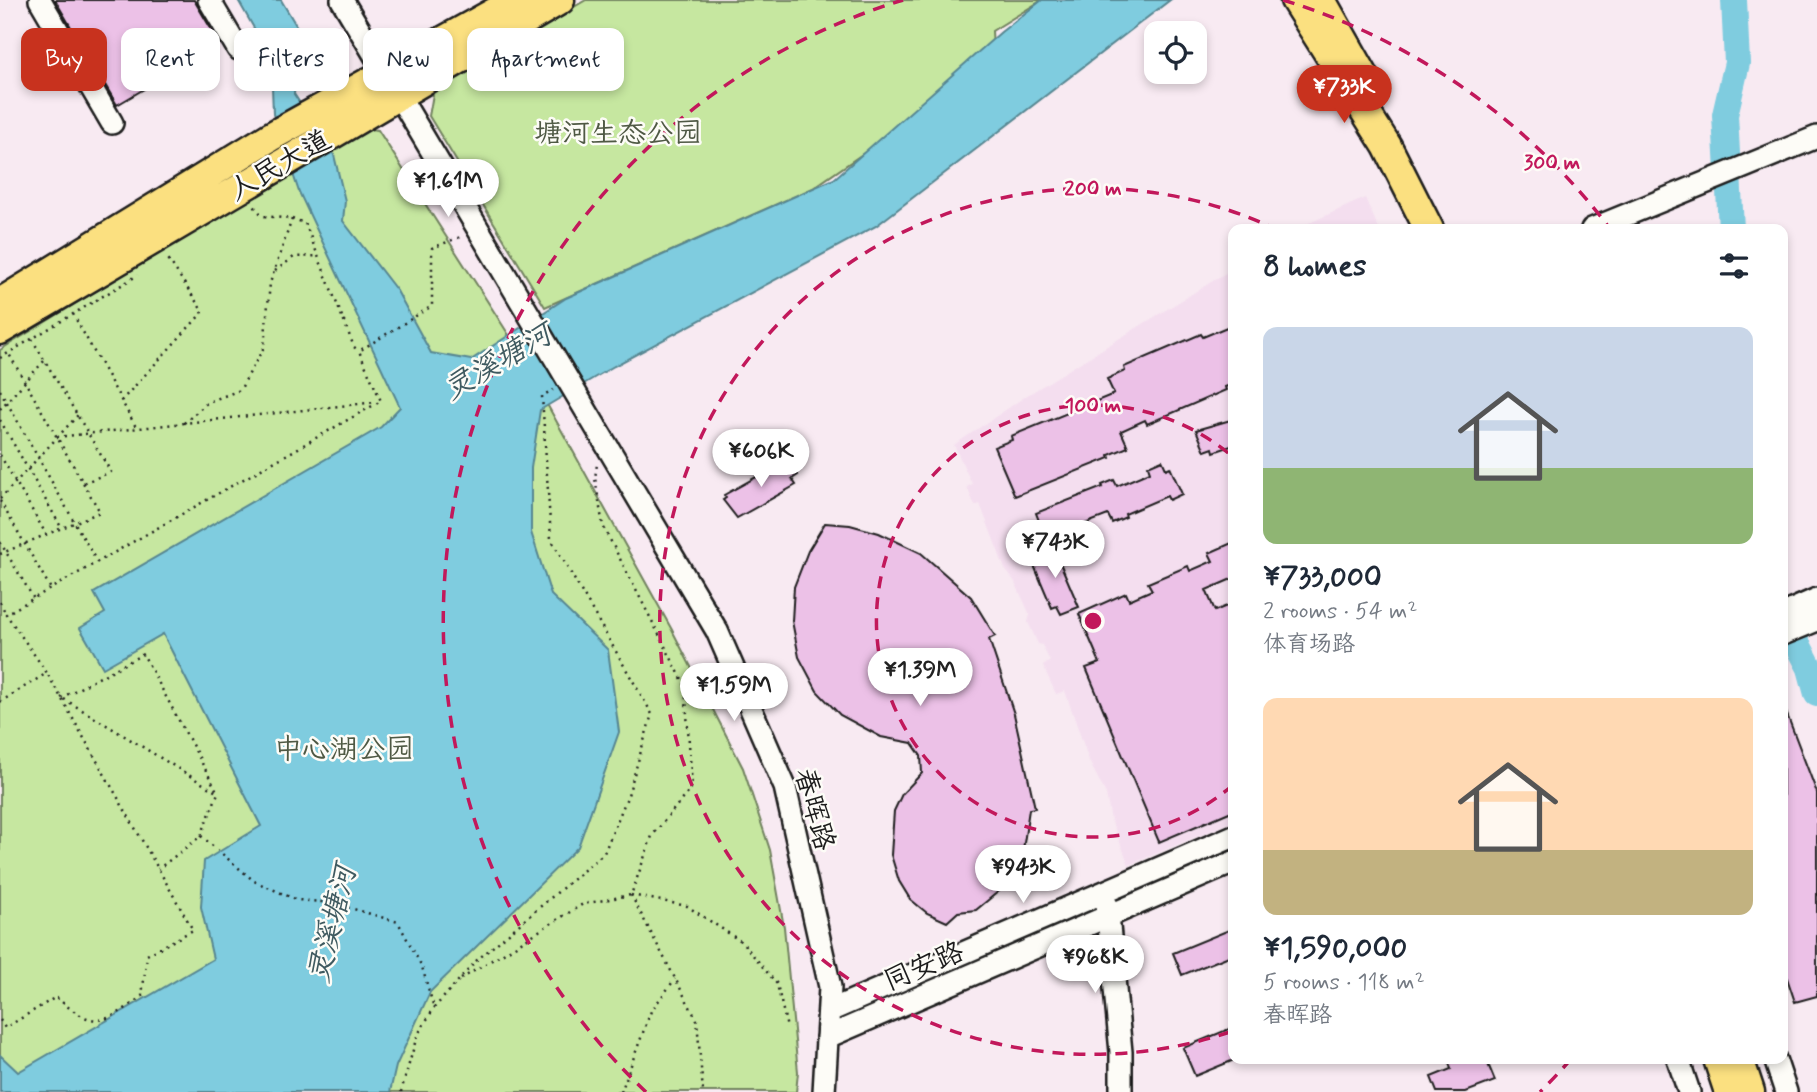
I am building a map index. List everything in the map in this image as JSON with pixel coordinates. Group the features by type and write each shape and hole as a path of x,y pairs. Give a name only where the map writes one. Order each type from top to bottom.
{"main road":[{"name":"人民大道","path":"453,41 517,0"},
{"name":"人民大道","path":"453,51 560,0"},
{"path":"1295,0 1387,146 1426,224"},
{"path":"1321,0 1444,224"},
{"name":"人民大道","path":"0,303 270,137 369,91"},
{"name":"人民大道","path":"4,342 376,91"},
{"path":"1720,1064 1729,1092"},
{"path":"1741,1064 1751,1092"}],"street":[{"path":"40,0 112,123"},
{"path":"209,0 234,44"},
{"path":"342,0 363,35"},
{"name":"春晖路","path":"397,91 717,631 785,787 830,987 824,1092"},
{"path":"1605,224 1817,137"},
{"path":"1788,612 1817,599"},
{"path":"1788,632 1817,620"},
{"name":"同安路","path":"829,1011 1228,839"},
{"name":"同安路","path":"827,1037 1228,865"},
{"path":"1104,892 1110,915 1121,1052 1121,1092"},
{"path":"1680,1064 1689,1092"},
{"path":"1776,1064 1786,1092"}],"path":[{"path":"254,205 262,216 306,223 354,348 359,351 381,401"},
{"path":"184,423 208,402 240,390 264,347 270,283 292,219"},
{"path":"359,351 432,306 432,248 479,230"},
{"path":"275,271 294,257 318,256"},
{"path":"121,401 203,312 167,257"},
{"path":"73,314 137,428"},
{"path":"32,339 111,472 83,483"},
{"path":"0,554 100,512 4,342"},
{"path":"0,409 45,360"},
{"path":"401,1092 417,1036 434,1008 477,960 604,853 628,795 652,714 551,540 542,396 568,381"},
{"path":"0,390 97,564"},
{"path":"57,437 381,401"},
{"path":"6,614 381,401"},
{"path":"52,590 0,500 78,415"},
{"path":"0,420 62,528"},
{"path":"602,437 595,478 603,526 685,685 692,787 652,836 631,895 696,1020 702,1092"},
{"path":"0,455 46,535"},
{"path":"0,542 34,600"},
{"path":"0,602 47,673 193,930 147,955 142,996 120,1013 96,1023 78,1017 56,997 5,1028 0,1020"},
{"path":"61,698 143,654 218,793 201,836 158,869"},
{"path":"0,702 47,673"},
{"path":"61,698 218,793"},
{"path":"201,836 254,881 275,891 297,900 333,903 398,922 422,967 434,1008"},
{"path":"458,981 583,904 631,895 687,906 742,942 777,984 786,1028"},
{"path":"621,1092 651,1011 676,979"}],"shaded area":[{"path":"1365,198 1377,224 1307,224"},
{"path":"1228,272 1228,824 1129,865 1111,820 1106,794 1090,763 1065,691 1056,694 1043,666 1050,661 1028,622 1030,615 1015,582 1005,569 980,504 975,506 967,487 972,484 954,445 1026,396"}],"green space":[{"name":"塘河生态公园","path":"586,0 1042,0 992,31 994,63 813,188 545,307 429,116 434,91 453,91 453,78 467,70 467,91 624,91 624,28 538,28"},
{"name":"中心湖公园","path":"361,128 378,130 507,332 672,630 743,768 770,850 784,927 798,1072 796,1092 0,1092 0,350"}],"water":[{"path":"238,0 281,0 298,28 254,28"},
{"name":"灵溪塘河","path":"1042,0 1170,0 876,226 614,366 540,410 531,468 531,532 551,595 608,650 619,732 578,847 430,992 396,1066 390,1092 0,1092 0,1055 18,1072 213,959 201,907 204,861 261,826 163,634 103,668 80,628 105,613 94,593 381,427 400,407 299,192 273,114 272,91 294,91 334,155 345,201 343,221 397,291 431,353 471,360 566,298 834,179 1001,32"}],"building":[{"path":"55,0 194,0 211,28 121,28 121,91 141,91 117,105 107,88 107,28 72,28"},
{"path":"1228,327 1226,390 1147,424 1145,420 1121,431 1128,447 1109,455 1110,458 1015,496 994,447 1012,440 1011,436 1114,394 1107,379 1125,371 1124,367 1201,334 1203,337"},
{"path":"1228,421 1228,447 1214,452 1213,448 1205,451 1196,430"},
{"path":"1162,460 1166,469 1170,467 1182,494 1169,500 1167,496 1125,514 1126,517 1112,523 1108,515 1046,539 1036,513 1103,487 1102,485 1114,480 1117,486 1150,472 1148,466"},
{"path":"785,461 787,465 791,463 798,475 792,479 796,485 737,518 723,500 726,498 724,495"},
{"path":"825,523 850,525 879,533 921,553 971,597 995,636 989,639 1014,714 1035,808 1029,809 1023,850 1010,882 976,910 958,912 947,922 927,913 910,899 899,881 891,855 894,811 902,794 922,773 921,756 912,743 881,737 840,715 817,691 799,657 792,621 794,587 808,551"},
{"path":"1051,542 1079,607 1061,614 1057,606 1052,608 1033,563 1041,560 1036,549"},
{"path":"1228,545 1228,581 1206,590 1215,611 1228,606 1228,813 1159,842 1086,668 1100,663 1079,614 1126,593 1129,600 1152,590 1148,583 1188,566 1190,571 1213,561 1209,553"},
{"path":"1788,717 1817,793 1817,996 1795,1002 1788,981"},
{"path":"1228,930 1228,956 1182,975 1173,953"},
{"path":"1228,1029 1228,1062 1195,1076 1183,1048"},
{"path":"1449,1064 1488,1064 1495,1081 1466,1092 1437,1092 1431,1077 1451,1069"}],"waterway":[{"path":"1731,224 1725,115 1737,63 1734,0"},
{"path":"1788,625 1810,668 1817,694"}]}
